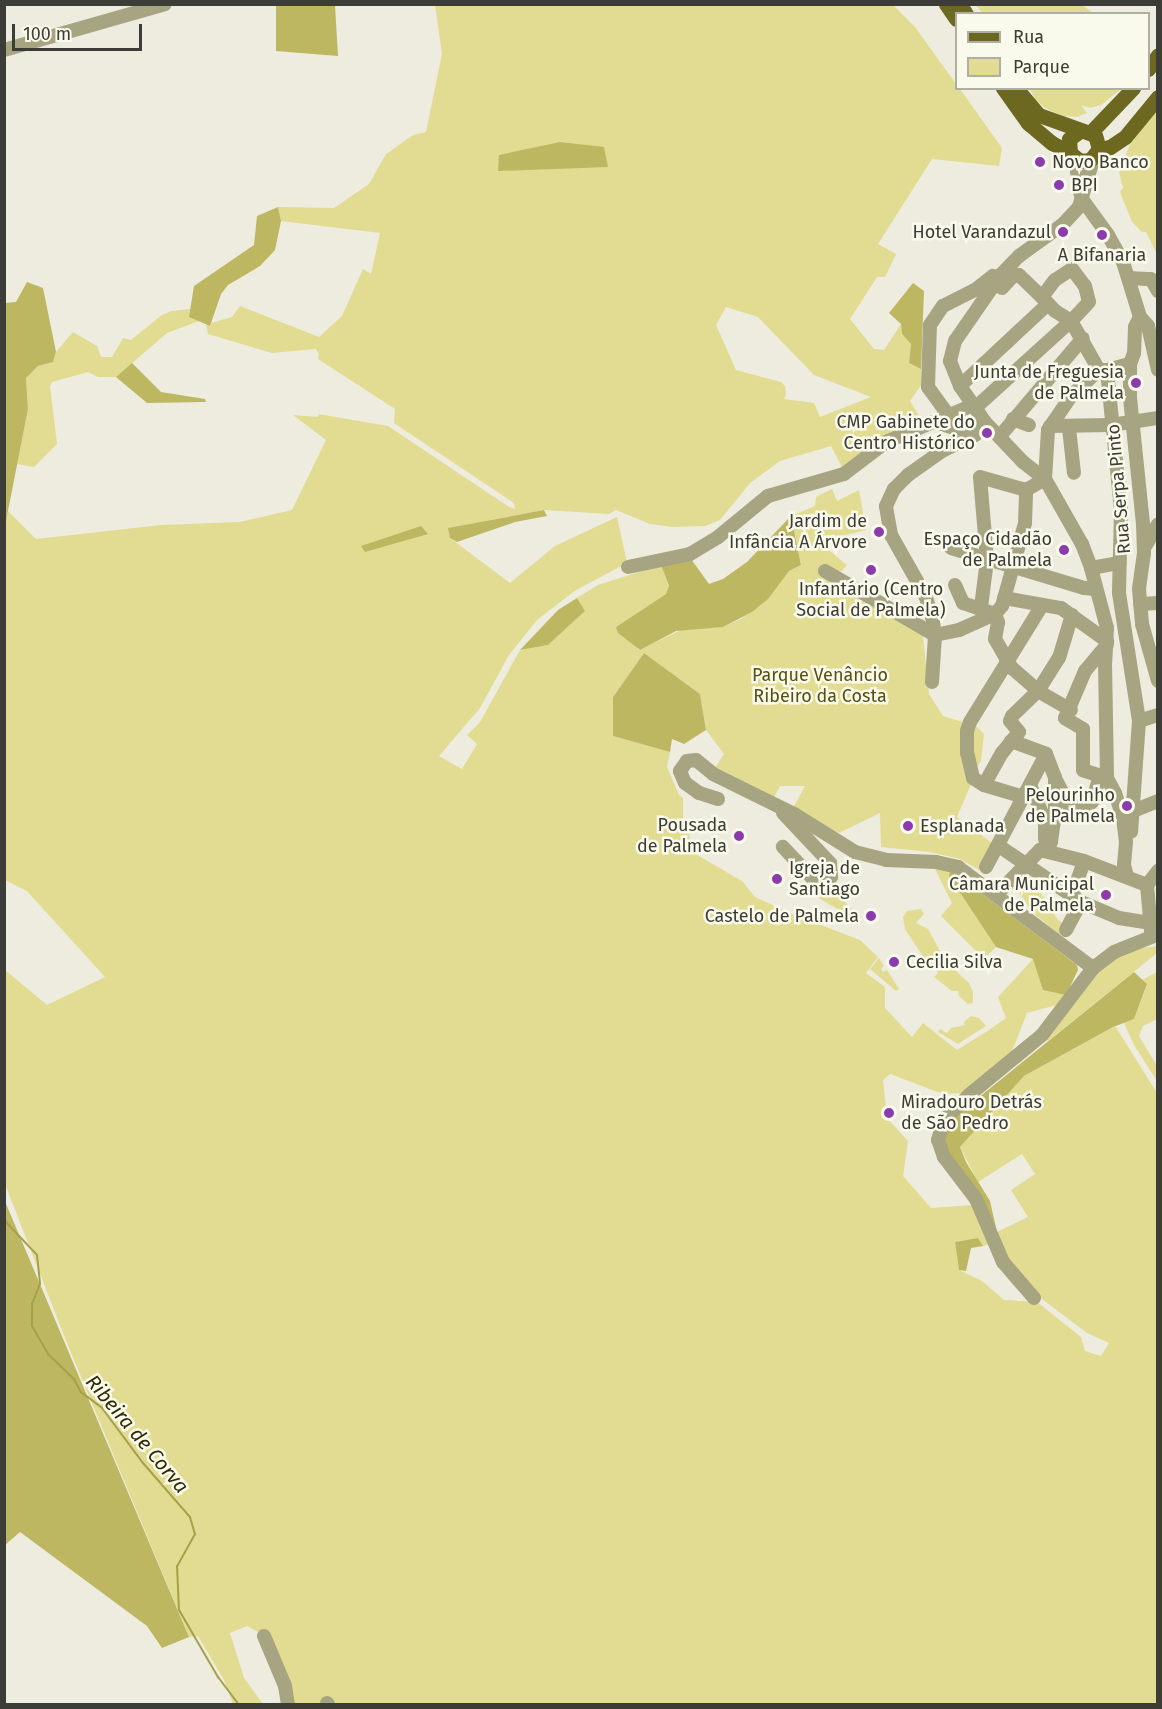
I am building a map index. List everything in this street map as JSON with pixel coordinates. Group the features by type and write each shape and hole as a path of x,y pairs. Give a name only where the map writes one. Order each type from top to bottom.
{"main road":[{"path":"946,4 955,16"},
{"path":"1004,90 1028,123 1052,143 1072,156 1085,161 1125,137 1158,97"},
{"path":"1018,90 1039,115 1086,131 1098,140 1097,153"},
{"path":"1072,156 1069,139 1086,131 1131,90"}],"street":[{"path":"4,50 165,4"},
{"path":"975,435 943,419 928,387 930,325 943,306 975,290 1072,216 1082,199 1097,153"},
{"path":"1072,156 1082,199 1108,235 1129,278 1140,318 1148,326 1158,370"},
{"path":"1012,263 968,321 951,350 952,372 985,422 1023,462 1045,479 1079,538 1091,568 1095,589 1104,612 1107,643 1106,779 1123,818 1127,876"},
{"path":"628,567 690,554 718,537 768,496 844,474 886,442 974,407 1071,321 1089,302 1085,286 1072,269 1055,280 1045,300 960,386"},
{"path":"968,321 1015,275 1025,278 1045,300 1071,321 1103,370 1130,556 1119,593 1139,721 1133,773 1133,811 1124,857"},
{"path":"1129,278 1154,285"},
{"name":"Rua Serpa Pinto","path":"1140,318 1135,327 1134,353 1130,364 1132,423 1138,465 1130,556 1142,624 1158,681"},
{"path":"999,436 1083,339"},
{"path":"1045,479 1047,430 1071,396 1103,370 1130,364"},
{"path":"1050,426 1069,428 1111,425 1158,418"},
{"path":"1013,419 1029,425"},
{"path":"932,682 935,635 926,597 891,535 886,506 894,489 908,475 942,451 975,435 985,422"},
{"path":"1069,428 1074,473"},
{"path":"981,607 987,560 980,477 1026,490 1045,479"},
{"path":"825,571 935,635 959,630 995,614 1004,598 1025,523 1026,490"},
{"path":"1091,568 1130,556 1146,541 1158,524"},
{"path":"951,548 1084,588 1095,589"},
{"path":"955,585 963,603 981,607 995,614 998,622 995,639 1006,661 1083,729 1083,770 1106,779"},
{"path":"1004,598 1041,607 1052,606 1072,615 1107,643"},
{"path":"1140,604 1158,603"},
{"path":"1027,791 984,785 973,778 970,772 967,731 1006,661 1030,629 1041,607"},
{"path":"984,785 1019,732 1010,721 1012,716 1038,691 1059,658 1072,615"},
{"path":"1068,714 1085,671 1107,643"},
{"path":"1139,721 1158,715"},
{"path":"1011,741 1046,754 1068,804 1078,807 1092,802 1106,779"},
{"path":"986,867 1046,754"},
{"path":"718,799 699,794 685,783 680,771 687,761 696,760 713,774 869,858 936,862 958,867 1093,968"},
{"path":"1004,888 1025,863 1041,850 1049,847 1055,813 1055,778"},
{"path":"1027,791 1046,829 1041,850"},
{"path":"1133,811 1158,801"},
{"path":"774,805 830,863 831,877 824,882 815,881 783,847"},
{"path":"999,846 1077,899 1154,933"},
{"path":"1041,850 1084,861 1147,885"},
{"path":"1066,930 1077,899 1084,861"},
{"path":"1154,933 1147,885 1158,872"},
{"path":"1034,1298 1003,1262 976,1199 948,1164 939,1144 944,1121 950,1112 1042,1035 1093,968 1114,952 1154,933"},
{"path":"264,1636 285,1686 288,1704"}],"green space":[{"name":"Parque Venâncio Ribeiro da Costa","path":"435,5 893,5 915,27 955,83 955,90 961,90 1002,148 999,166 932,159 878,244 896,254 885,277 877,277 850,319 874,349 884,350 901,324 902,334 911,344 909,363 921,369 921,385 910,401 922,421 874,442 843,469 831,446 780,461 750,483 720,520 705,526 672,527 650,524 616,510 609,514 544,510 449,528 450,538 510,583 555,546 617,517 627,563 576,590 537,620 509,655 480,708 439,756 462,769 477,744 467,735 480,722 520,650 548,645 585,611 577,598 598,585 661,565 669,587 666,594 616,627 639,650 683,629 723,627 741,619 761,605 789,571 801,565 791,516 815,506 816,497 832,489 837,501 859,490 866,530 833,538 825,547 847,565 842,571 826,571 923,636 929,694 943,716 966,723 971,784 957,817 996,846 979,870 960,859 930,852 881,847 880,813 839,833 792,810 805,786 780,786 773,799 715,768 724,754 706,730 700,694 644,653 613,697 613,736 670,752 667,767 679,795 683,798 683,819 688,828 692,852 742,881 755,897 860,940 878,957 866,973 885,987 885,1008 912,1037 923,1023 957,1050 989,1030 1006,1018 998,997 1033,959 1066,995 1057,1005 1027,1013 1011,1054 964,1093 943,1094 890,1074 883,1080 887,1118 908,1141 903,1176 931,1208 973,1205 989,1244 983,1246 978,1238 955,1242 959,1270 982,1281 1004,1300 1037,1302 1081,1337 1085,1351 1101,1356 1109,1343 1087,1333 1034,1293 1004,1257 997,1232 1028,1217 1011,1190 1035,1174 1022,1154 978,1182 960,1147 1024,1076 1115,1026 1157,1093 1157,1704 290,1704 271,1639 247,1626 230,1633 244,1678 263,1704 233,1704 224,1680 198,1636 189,1637 67,1343 5,1184 5,970 47,1005 105,977 27,891 5,880 4,526 8,511 36,539 161,525 240,522 292,510 326,440 293,415 318,417 318,414 388,426 515,509 514,503 394,423 395,409 318,359 319,354 316,349 272,353 208,334 206,324 210,326 211,323 232,317 240,306 319,337 342,316 363,269 371,274 380,233 281,221 278,207 334,208 369,184 386,154 413,135 426,132 442,54","holes":["726,307 758,317 814,375 871,397 820,417 814,403 784,399 785,386 781,382 736,370 716,325"]},
{"path":"976,5 1082,5 1092,12 981,12"},
{"path":"1030,90 1120,90 1101,105 1090,108 1081,105 1087,113 1077,117 1063,116 1045,108 1035,99"},
{"path":"1157,107 1157,254 1146,232 1142,232 1132,222 1120,192 1123,188 1119,172 1130,144"},
{"path":"190,309 189,317 199,321 167,333 116,377 98,377 88,372 52,382 50,386 57,444 34,467 17,464 28,409 26,378 38,366 53,362 56,352 73,332 97,346 101,357 112,357 123,338 131,340 162,315 172,311"},
{"path":"973,723 984,734 981,761 974,772"},
{"path":"934,867 950,870 949,876 996,947 984,959 941,916 952,903"},
{"path":"1024,867 1058,920 1064,924 1060,935 1032,912 1012,881"},
{"path":"796,880 821,890 834,890 853,911 855,919 794,884"},
{"path":"921,909 924,914 916,923 928,929 946,962 969,983 973,992 973,1003 968,1004 959,996 958,991 952,991 934,977 938,973 934,967 931,969 905,929 903,917 907,911"},
{"path":"1157,946 1157,953 1048,1041 1046,1039 1095,976 1112,960 1137,949"},
{"path":"879,958 884,966 881,969 883,972 887,970 899,989 896,991 870,969"},
{"path":"1157,972 1157,1019 1143,1026 1139,1036 1157,1066 1157,1081 1134,1045 1124,1023 1134,1019 1147,985 1142,980"},
{"path":"971,1016 979,1018 986,1026 958,1044 938,1032 940,1029 947,1033 951,1028 965,1025 964,1022"}],"shaded area":[{"path":"276,5 335,5 338,56 276,51"},
{"path":"560,142 604,147 608,167 498,171 499,155"},
{"path":"278,207 281,221 275,250 260,266 228,285 221,294 210,326 189,317 194,286 254,245 257,216"},
{"path":"27,282 43,288 56,352 53,362 38,366 26,378 28,409 5,526 5,303 16,302"},
{"path":"913,283 924,291 921,369 909,363 911,344 902,334 901,324 889,313"},
{"path":"132,363 161,392 205,399 206,402 147,403 116,377"},
{"path":"544,510 547,516 515,522 457,542 450,538 448,528"},
{"path":"791,516 801,565 789,571 768,599 752,612 723,627 676,631 640,650 618,633 616,627 666,594 669,586 661,565 691,559 709,584 723,579 747,562"},
{"path":"421,526 428,534 365,552 361,546"},
{"path":"577,598 585,611 548,645 520,650 558,610"},
{"path":"644,653 700,694 706,730 684,744 672,739 670,752 613,736 613,697"},
{"path":"950,870 1077,965 1078,970 1066,995 1043,990 1033,959 996,947 949,876"},
{"path":"1134,972 1147,984 1134,1019 1113,1027 1024,1076 960,1147 966,1162 990,1201 997,1232 942,1146 946,1130 957,1115"},
{"path":"4,1199 189,1637 162,1648 147,1626 20,1532 5,1545"},
{"path":"978,1238 983,1246 971,1248 966,1271 959,1270 955,1242"}],"waterway":[{"name":"Ribeira de Corva","path":"4,1220 37,1255 40,1284 32,1304 32,1326 48,1354 74,1379 81,1392 102,1408 143,1463 190,1517 195,1534 177,1566 179,1610 218,1677 238,1704"}],"place":[{"name":"Novo Banco","path":"1040,162"},
{"name":"BPI","path":"1059,185"},
{"name":"Hotel Varandazul","path":"1063,232"},
{"name":"A Bifanaria","path":"1102,235"},
{"name":"Junta de Freguesia de Palmela","path":"1136,383"},
{"name":"CMP Gabinete do Centro Histórico","path":"987,433"},
{"name":"Jardim de Infância A Árvore","path":"879,532"},
{"name":"Espaço Cidadão de Palmela","path":"1064,550"},
{"name":"Infantário (Centro Social de Palmela)","path":"871,570"},
{"name":"Pelourinho de Palmela","path":"1127,806"},
{"name":"Esplanada","path":"908,826"},
{"name":"Pousada de Palmela","path":"739,836"},
{"name":"Igreja de Santiago","path":"777,879"},
{"name":"Câmara Municipal de Palmela","path":"1106,895"},
{"name":"Castelo de Palmela","path":"871,916"},
{"name":"Cecilia Silva","path":"894,962"},
{"name":"Miradouro Detrás de São Pedro","path":"889,1113"}]}
